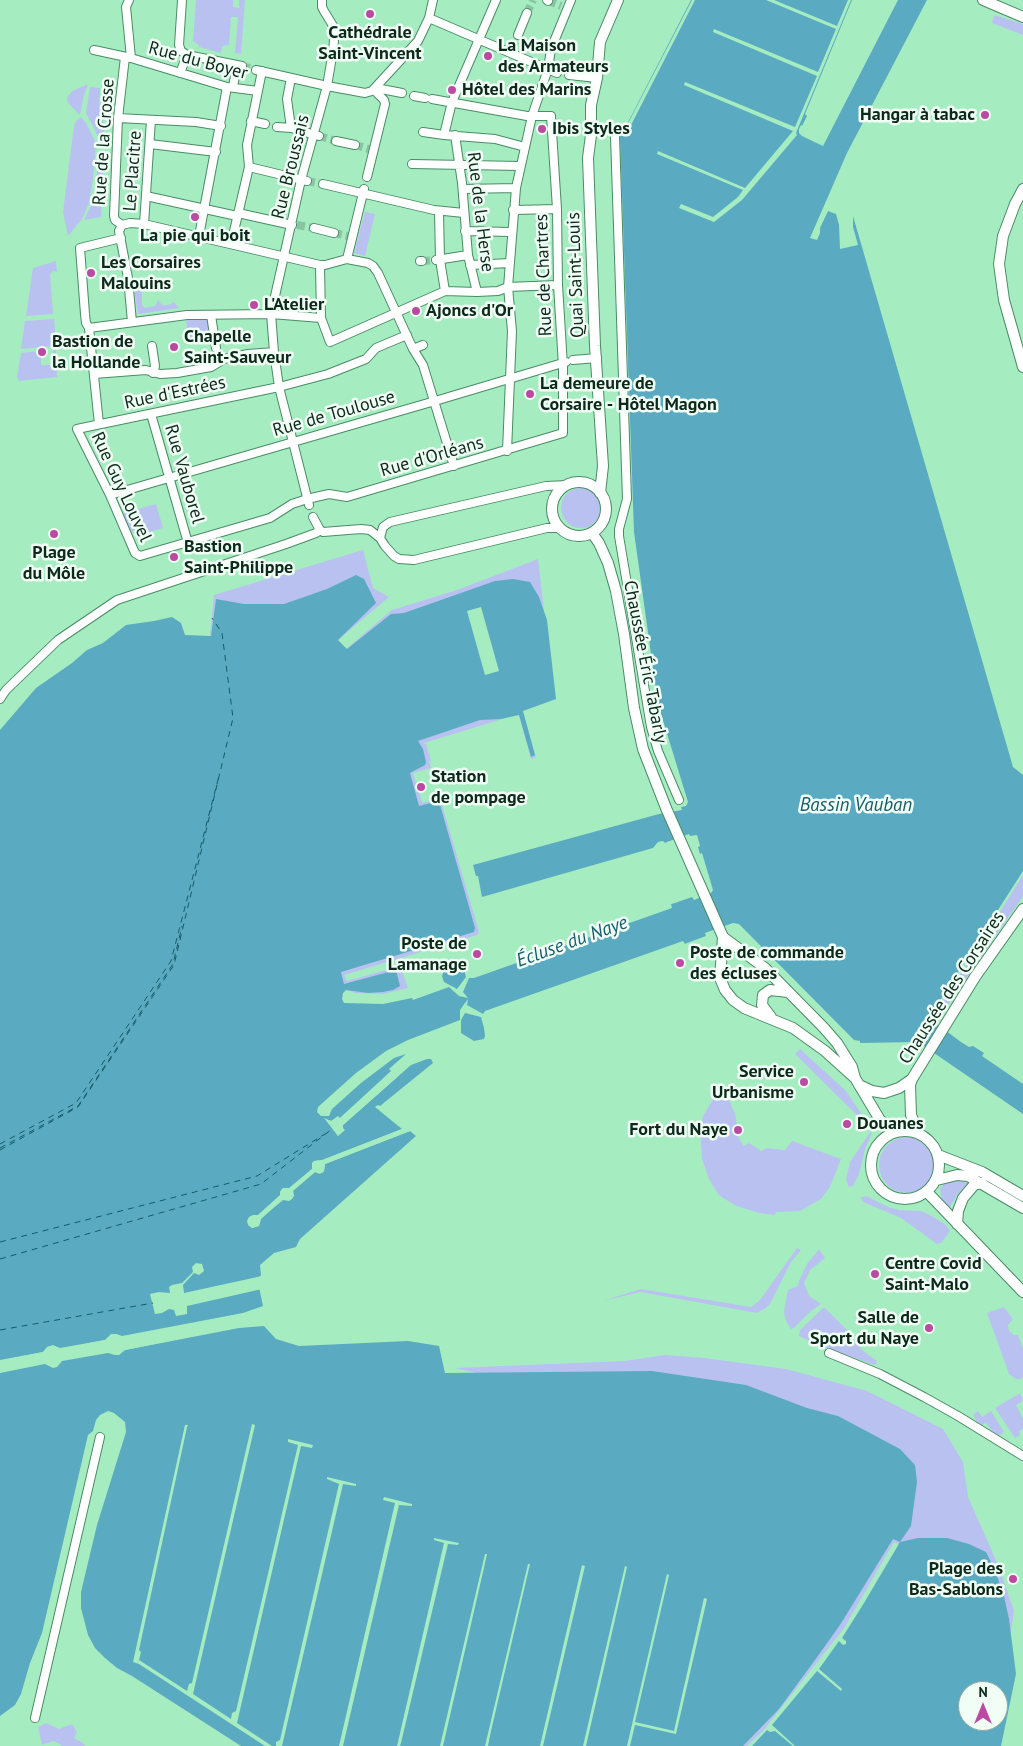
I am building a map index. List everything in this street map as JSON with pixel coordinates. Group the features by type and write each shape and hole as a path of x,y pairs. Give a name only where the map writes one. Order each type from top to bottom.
{"main road":[{"name":"Quai Saint-Louis","path":"600,493 602,472 588,158 591,105 597,78 600,42 618,0"},
{"path":"983,0 1023,17"},
{"path":"1023,189 1003,236 999,264 1004,300 1023,367"},
{"path":"584,483 600,493 606,506 605,515 602,524 592,533 575,536 559,528 552,515 552,503 558,492 568,485 584,483 602,472"},
{"name":"Chaussée Éric Tabarly","path":"592,533 608,563 616,591 638,730 648,763 723,937 720,978 733,1000 744,1008 794,1028 808,1038 857,1082"},
{"name":"Chaussée des Corsaires","path":"919,1134 911,1115 910,1085 913,1076 975,977 1023,909"},
{"name":"Chaussée Éric Tabarly","path":"723,937 765,968 837,1043 852,1067 857,1082 880,1120 899,1132"},
{"path":"773,1019 762,1005 763,994 775,989 789,992"},
{"path":"857,1082 872,1091 884,1093 899,1088 913,1076"},
{"path":"899,1132 911,1115"},
{"path":"880,1120 880,1142"},
{"path":"899,1132 919,1134 931,1143 938,1155 939,1172 937,1180 927,1192 918,1197 908,1200 893,1197 880,1189 873,1175 871,1160 874,1150 888,1136 899,1132"},
{"path":"938,1155 982,1172 1023,1196"},
{"path":"937,1180 956,1175 968,1176 1023,1208"},
{"path":"957,1224 958,1211 963,1198 974,1185 982,1183"},
{"path":"927,1192 1023,1292"}],"street":[{"name":"Rue de la Crosse","path":"122,225 115,220 114,216 118,118 128,58 126,7 129,0"},
{"path":"182,0 179,46 181,51 187,55 240,66 230,87 200,236"},
{"name":"Rue Broussais","path":"308,502 279,387 271,314 317,135 327,86 335,32 322,7 322,0"},
{"path":"374,90 418,41 429,18 433,0"},
{"path":"444,135 452,102 496,0"},
{"path":"507,451 512,331 508,287 516,188 532,116 548,69 551,49 564,7 571,0"},
{"path":"518,35 527,13"},
{"path":"429,18 478,40 511,51 557,73"},
{"name":"Rue du Boyer","path":"94,50 230,87 258,91"},
{"path":"180,73 187,55"},
{"path":"231,244 248,167 247,145 258,91 259,70 365,93 374,90 402,93"},
{"path":"569,75 597,78"},
{"path":"290,78 287,99 291,128"},
{"path":"367,177 371,149 385,104 384,100 374,90"},
{"path":"414,96 532,116"},
{"name":"Rue de Chartres","path":"532,116 551,116 557,209 558,285 567,362 563,434"},
{"path":"118,118 196,122 221,126"},
{"name":"Le Placitre","path":"144,224 151,120"},
{"path":"251,121 265,124"},
{"path":"277,127 291,128 317,135"},
{"path":"422,132 495,139 525,147"},
{"name":"Rue de la Herse","path":"455,135 460,164 468,255 477,292"},
{"path":"615,136 627,499 619,536 646,701 658,751 679,800"},
{"path":"336,141 355,145"},
{"path":"150,144 216,152"},
{"path":"412,164 520,166"},
{"path":"248,167 304,180"},
{"path":"323,184 364,191 439,211 464,213"},
{"path":"462,189 516,188"},
{"path":"347,259 350,237 364,191"},
{"path":"146,196 294,225"},
{"path":"513,210 557,209"},
{"path":"439,211 438,260 445,291"},
{"path":"132,322 128,278 120,231 122,225 130,223 144,224 320,265 347,259 368,263 378,273 413,349 423,365 454,466"},
{"path":"314,228 334,233"},
{"path":"465,231 511,232"},
{"path":"99,424 89,328 84,314 80,248 121,238"},
{"path":"438,260 468,255"},
{"path":"470,265 510,263"},
{"path":"320,265 321,318 330,342 445,291 498,291 508,287 558,285"},
{"path":"89,328 185,315 271,314 321,318"},
{"path":"211,315 218,362"},
{"name":"Rue d'Estrées","path":"77,429 279,387 328,374 366,359 376,348 407,335"},
{"path":"413,349 423,345"},
{"path":"152,346 155,366 153,373"},
{"path":"94,374 146,370 160,374 192,371 211,367 224,359 248,354 274,352"},
{"name":"Rue de Toulouse","path":"110,495 567,362 597,358"},
{"name":"Rue Vauborel","path":"151,414 188,543"},
{"name":"Rue Guy Louvel","path":"77,429 110,495 135,553 140,556"},
{"name":"Rue d'Orléans","path":"140,556 270,518 292,504 308,502 329,494 348,497 563,434"},
{"path":"380,538 383,527 390,522 546,486 568,485"},
{"path":"313,517 323,532 354,529 370,530 380,538 394,556 407,560 547,528 559,528"},
{"path":"0,699 6,690 58,640 117,600 286,544 320,530"},
{"path":"829,1353 872,1370 924,1397 1023,1456"},
{"path":"35,1718 100,1437"}],"shaded area":[{"path":"196,0 233,0 233,7 239,8 239,0 245,0 241,54 235,53 238,17 231,17 229,45 222,46 221,53 199,47 193,41"},
{"path":"994,15 1023,24 1023,35 992,23"},
{"path":"88,84 80,115 68,103 67,98 72,91"},
{"path":"90,87 100,88 99,111 104,124 104,140 100,140 86,113"},
{"path":"81,117 96,143 93,179 89,203 82,219 68,236 63,212 74,126"},
{"path":"99,158 104,158 101,217 84,220 93,202"},
{"path":"365,212 375,214 365,256 354,253"},
{"path":"56,261 57,272 53,271 50,274 53,314 26,316 33,268"},
{"path":"134,289 142,292 142,305 145,308 155,306 158,300 162,305 169,305 174,302 179,308 138,314"},
{"path":"54,319 56,346 21,349 25,321"},
{"path":"186,319 209,319 212,340 189,343"},
{"path":"53,350 56,350 57,377 19,381 17,377 21,353 41,351 41,365 53,365"},
{"path":"581,488 595,494 601,508 595,522 581,528 567,522 561,508 567,494"},
{"path":"156,504 163,528 149,532 146,525 131,532 123,513"},
{"path":"363,550 373,588 389,597 338,640 346,649 392,610 457,590 538,559 554,697 522,709 536,757 531,759 519,715 515,715 424,743 426,744 431,761 429,762 431,768 413,773 422,803 440,798 479,932 477,935 344,975 347,981 400,966 408,988 383,994 355,993 346,990 334,994 343,655 210,635 214,595"},
{"path":"1023,875 1023,896 947,1006 942,1003"},
{"path":"800,1049 845,1090 870,1128 795,1054"},
{"path":"729,1095 737,1125 736,1134 744,1146 749,1143 761,1151 766,1148 785,1150 792,1141 841,1159 830,1187 821,1199 800,1211 776,1212 775,1215 759,1213 737,1206 718,1194 709,1179 702,1159 700,1127 703,1116 715,1096"},
{"path":"871,1131 872,1133 865,1149 859,1174 853,1186 849,1187 846,1180 850,1162"},
{"path":"907,1137 918,1139 927,1145 933,1154 935,1165 933,1176 927,1185 918,1191 907,1193 896,1191 887,1185 881,1176 879,1165 881,1154 887,1145 896,1139"},
{"path":"952,1181 969,1183 958,1193 949,1209 942,1201 940,1189 943,1185"},
{"path":"866,1196 888,1207 899,1210 921,1211 945,1224 950,1231 942,1242 937,1244 901,1218 863,1202 861,1197"},
{"path":"797,1248 801,1250 791,1262 770,1304 757,1313 641,1292 602,1301 641,1289 751,1307 760,1300"},
{"path":"819,1249 825,1258 810,1270 804,1283 809,1296 821,1304 791,1329 786,1321 784,1312 788,1290 798,1286 807,1264"},
{"path":"824,1307 849,1332 853,1340 863,1351 877,1361 875,1365 823,1347 799,1336 800,1330"},
{"path":"1004,1307 1013,1319 1008,1325 1009,1331 1014,1335 1018,1335 1023,1349 1023,1377 1021,1379 1016,1379 1009,1374 987,1313"},
{"path":"665,1355 704,1358 786,1369 867,1391 943,1429 963,1462 968,1497 998,1565 1014,1611 1005,1671 898,1544 894,1542 844,1628 763,1731 747,1746 698,1746 498,1378 455,1368 625,1361"},
{"path":"1020,1393 1023,1401 1016,1405 1023,1419 1023,1429 1019,1431 1020,1435 1015,1438 995,1408"},
{"path":"978,1411 982,1417 991,1411 1004,1432 997,1437 986,1423 980,1426 973,1415"},
{"path":"46,1723 59,1729 72,1724 77,1732 74,1738 85,1746 62,1746 53,1741 42,1745 38,1727"}],"water":[{"name":"Bassin Vauban","path":"691,0 852,0 805,114 807,116 799,129 799,133 802,136 823,146 898,0 927,0 847,153 810,238 817,240 828,211 836,214 839,225 840,249 858,245 853,227 853,216 1013,767 1023,775 1023,871 939,1002 938,1005 941,1009 934,1022 969,1047 973,1046 984,1053 982,1056 1023,1084 1023,1114 918,1042 860,1043 860,1041 854,1040 739,924 733,923 705,933 706,936 685,944 683,941 485,1011 483,1014 467,1005 468,999 460,1010 460,1020 408,1040 386,1051 356,1073 318,1107 317,1112 321,1116 329,1116 332,1109 361,1083 394,1058 406,1054 389,1069 391,1071 340,1118 329,1120 338,1136 343,1125 411,1065 427,1059 431,1059 433,1063 380,1106 375,1107 402,1129 322,1160 314,1161 312,1169 289,1188 283,1188 280,1195 257,1216 253,1215 247,1221 252,1228 259,1226 261,1219 283,1199 292,1199 293,1191 315,1172 322,1173 325,1164 410,1131 416,1136 300,1239 296,1247 274,1253 260,1265 261,1275 255,1283 259,1287 263,1306 243,1313 122,1336 111,1334 105,1340 60,1348 53,1345 47,1347 43,1352 0,1360 0,730 36,688 87,650 103,643 126,625 172,617 181,623 185,635 211,636 216,599 244,604 284,604 327,589 356,575 364,579 376,603 338,640 347,649 391,614 404,613 495,581 513,579 530,582 539,597 547,620 556,699 523,711 535,755 531,757 519,715 501,719 480,720 418,741 423,749 426,762 425,765 410,773 419,806 439,801 475,928 474,932 341,972 344,984 396,970 400,986 383,992 368,993 346,990 343,993 342,999 344,1003 383,1004 412,998 413,1000 449,987 459,996 468,998 463,992 469,978 474,978 672,908 671,904 692,897 694,900 711,893 713,890 702,853 700,854 697,835 690,836 689,834 665,843 663,841 658,842 653,848 482,897 478,876 476,876 473,865 659,814 682,810 681,807 686,806 688,802 658,704 634,532 620,138 618,136 623,127 625,128"},
{"path":"455,958 464,969 466,977 457,989 444,982 442,976 447,962"},
{"path":"465,1013 481,1017 484,1039 474,1041 461,1033 461,1020"},
{"path":"264,1326 276,1339 299,1346 408,1341 439,1346 445,1373 652,1371 746,1385 807,1408 838,1416 900,1449 915,1465 917,1482 911,1526 900,1542 893,1539 840,1625 815,1660 779,1709 743,1746 241,1746 117,1668 95,1648 88,1635 81,1608 81,1592 97,1525 126,1432 125,1422 114,1413 108,1411 100,1415 96,1420 93,1431 88,1435 42,1633 30,1663 21,1694 15,1705 0,1716 0,1373 45,1364 53,1368 57,1367 62,1361 108,1353 119,1355 125,1350 239,1328"},
{"path":"918,1538 947,1538 969,1544 986,1552 995,1570 1004,1596 1016,1674 1008,1712 1008,1681 958,1681 958,1731 1004,1731 1001,1746 795,1746 772,1725 817,1671 841,1691 842,1689 819,1669 839,1641 843,1645 846,1644 846,1641 842,1638 900,1542"},
{"path":"767,1730 770,1732 775,1731 793,1746 752,1746"}],"pier":[{"path":"692,0 695,0 627,133 624,131"},
{"path":"766,0 774,0 837,26 848,0 851,0 796,133 797,135 742,200 714,222 679,208 681,204 713,217 738,197 743,190 657,154 658,151 745,188 793,131 684,85 685,82 795,127 817,76 713,32 714,29 818,72 836,29"},
{"path":"481,607 499,671 485,675 467,611"},
{"path":"391,1072 341,1120 331,1124 338,1132 341,1130 341,1123 395,1076 396,1078 343,1125 345,1130 338,1136 324,1118 331,1121 338,1116 340,1118"},
{"path":"402,1129 403,1131 378,1141 406,1130 410,1131 325,1164 324,1171 320,1174 315,1172 293,1190 294,1196 292,1199 289,1201 283,1200 261,1218 259,1226 252,1228 248,1225 249,1217 258,1215 280,1196 283,1188 290,1188 312,1169 314,1161 323,1160"},
{"path":"196,1263 202,1264 204,1271 199,1275 194,1273 183,1285 184,1293 262,1276 257,1283 262,1289 187,1306 187,1314 176,1316 174,1310 169,1309 155,1314 150,1294 159,1292 170,1293 169,1287 182,1283 193,1272 192,1267"},
{"path":"256,1311 123,1339 113,1336 106,1342 61,1351 52,1348 44,1354 0,1362 43,1352 53,1346 60,1349 105,1340 116,1334 122,1337"},
{"path":"220,1329 228,1329 125,1350 116,1355 108,1352 62,1360 53,1367 45,1363 0,1372 0,1370 45,1362 53,1365 61,1359 108,1350 116,1353 125,1347 192,1336"},
{"path":"252,1424 255,1425 193,1694 231,1719 232,1713 236,1711 298,1445 288,1442 288,1439 313,1445 312,1448 301,1446 237,1723 272,1746 265,1746 139,1664 133,1662 185,1425 188,1425 139,1650 141,1652 139,1660 187,1691 189,1684 192,1683"},
{"path":"327,1477 356,1484 356,1486 343,1484 282,1746 276,1746 276,1742 280,1740 339,1484 327,1479"},
{"path":"384,1497 412,1504 412,1506 399,1505 343,1746 339,1746 395,1503 383,1500"},
{"path":"434,1538 459,1543 458,1545 448,1544 401,1743 400,1746 397,1746 444,1543 434,1540"},
{"path":"485,1554 487,1554 443,1746 440,1746"},
{"path":"528,1564 530,1564 488,1746 485,1746"},
{"path":"582,1565 585,1566 543,1746 540,1746"},
{"path":"625,1566 627,1567 586,1746 583,1746"},
{"path":"667,1574 669,1575 635,1722 674,1731 704,1598 707,1599 676,1734 635,1725 630,1746 627,1746"}],"ferry route":[{"path":"0,1150 78,1107 174,965 233,718 222,633 212,618"},
{"path":"0,1144 76,1103 171,961 219,776"},
{"path":"0,1148 78,1106 173,964 182,926"},
{"path":"0,1259 261,1184 332,1129"},
{"path":"0,1242 257,1176 325,1134"},
{"path":"0,1330 153,1303"}],"tunnel":[{"path":"527,13 533,0"},
{"path":"548,1 561,6"},
{"path":"512,49 518,35"},
{"path":"242,66 256,70"},
{"path":"319,136 336,141"},
{"path":"355,145 369,149"},
{"path":"307,181 323,184"},
{"path":"297,225 314,228"},
{"path":"334,233 348,236"},
{"path":"422,261 436,260"}],"place":[{"name":"Cathédrale Saint-Vincent","path":"370,14"},
{"name":"La Maison des Armateurs","path":"488,56"},
{"name":"Hôtel des Marins","path":"452,90"},
{"name":"Hangar à tabac","path":"985,115"},
{"name":"Ibis Styles","path":"542,129"},
{"name":"La pie qui boit","path":"195,217"},
{"name":"Les Corsaires Malouins","path":"91,273"},
{"name":"L'Atelier","path":"254,305"},
{"name":"Ajoncs d'Or","path":"416,311"},
{"name":"Chapelle Saint-Sauveur","path":"174,347"},
{"name":"Bastion de la Hollande","path":"42,352"},
{"name":"La demeure de Corsaire - Hôtel Magon","path":"530,394"},
{"name":"Plage du Môle","path":"54,534"},
{"name":"Bastion Saint-Philippe","path":"174,557"},
{"name":"Station de pompage","path":"421,787"},
{"name":"Poste de Lamanage","path":"477,954"},
{"name":"Poste de commande des écluses","path":"680,963"},
{"name":"Service Urbanisme","path":"804,1082"},
{"name":"Douanes","path":"847,1124"},
{"name":"Fort du Naye","path":"738,1130"},
{"name":"Centre Covid Saint-Malo","path":"875,1274"},
{"name":"Salle de Sport du Naye","path":"929,1328"},
{"name":"Plage des Bas-Sablons","path":"1013,1579"}],"water label":[{"name":"Écluse du Naye","path":"572,942"}]}
